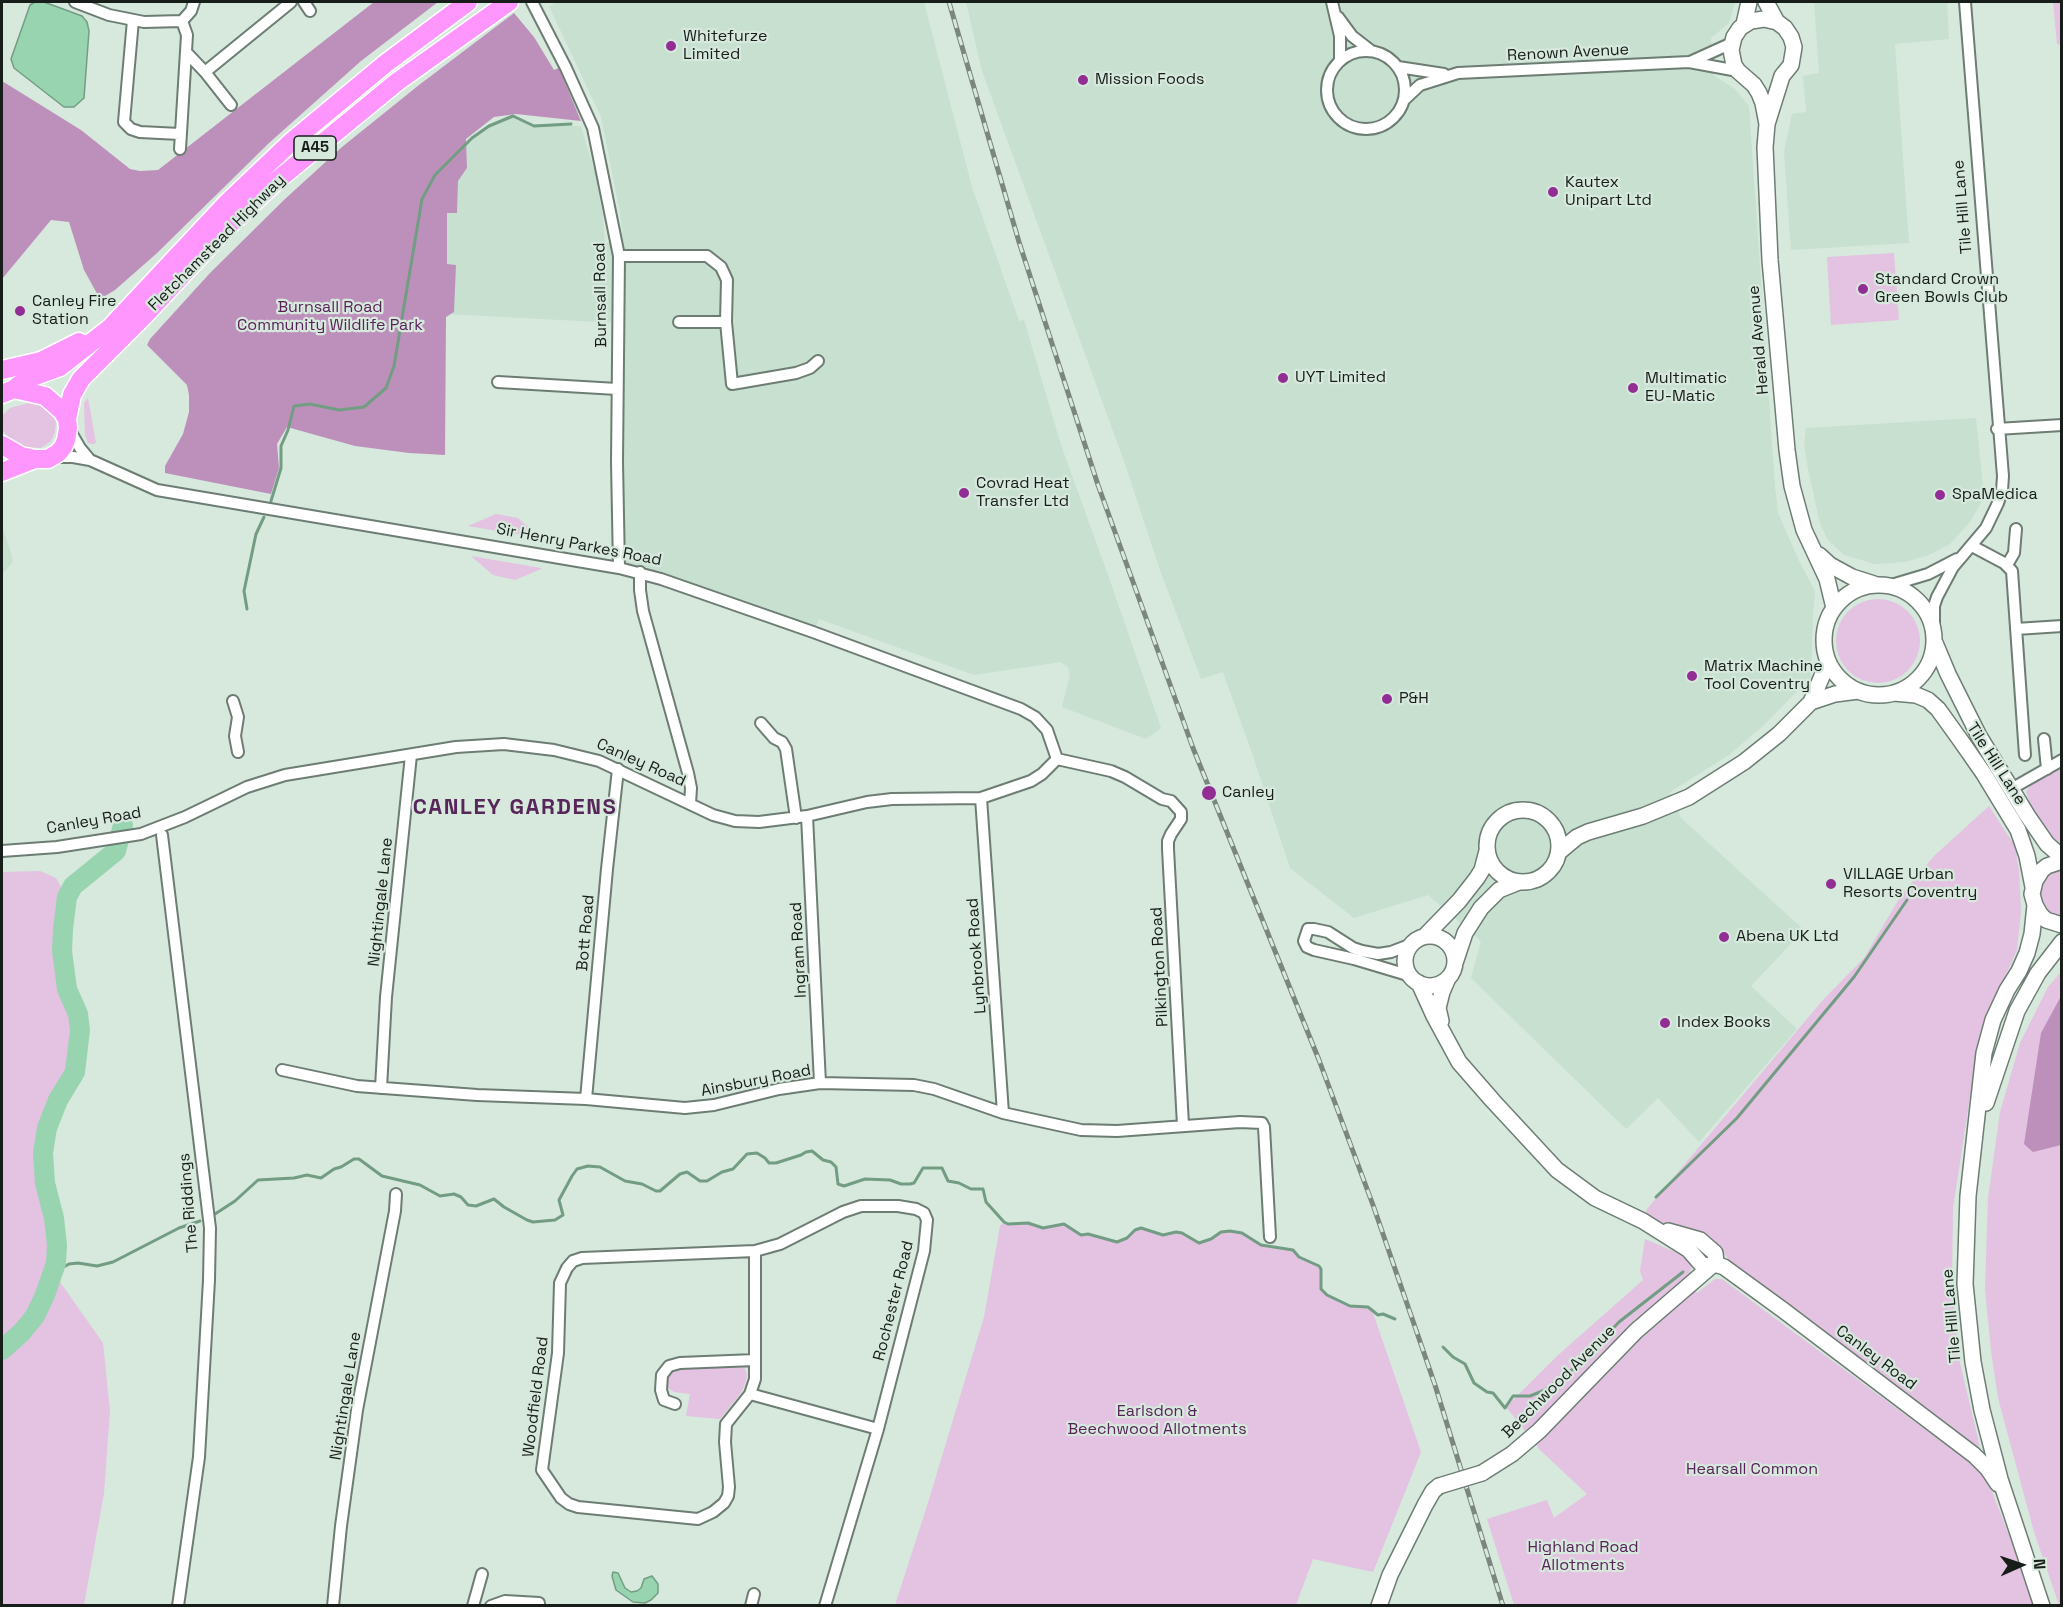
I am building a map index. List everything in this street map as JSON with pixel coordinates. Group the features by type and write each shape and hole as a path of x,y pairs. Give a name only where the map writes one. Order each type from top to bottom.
{"highway":[{"name":"Fletchamstead Highway","path":"68,423 72,394 81,379 225,229 274,183 397,82 509,2"},
{"name":"Fletchamstead Highway","path":"6,392 27,379 60,367 111,327 228,202 290,143 461,4"},
{"path":"2,370 41,361 79,342 151,285"},
{"name":"A45","path":"6,392 38,394 50,399 68,423 63,447 43,458"},
{"path":"2,444 13,453 43,458"},
{"path":"2,472 43,458"}],"main road":[{"path":"1744,24 1749,2"},
{"name":"Herald Avenue","path":"1766,2 1777,22 1791,37 1794,47 1791,64 1782,76 1767,124 1765,147 1766,196 1787,450 1798,510 1804,530 1827,579 1834,608"},
{"path":"1732,43 1736,32 1744,24 1757,19 1777,22"},
{"name":"Herald Avenue","path":"1732,43 1732,58 1743,75 1754,85 1763,103 1767,124"},
{"path":"1743,75 1766,82 1782,76"},
{"name":"Herald Avenue","path":"1812,548 1830,565 1852,577 1881,585"},
{"path":"1811,702 1835,693 1858,691 1876,694 1894,693 1908,687 1922,674 1933,656 1934,626 1930,615 1904,591 1881,585 1856,590 1848,594 1834,608 1828,619 1825,638 1828,662 1840,678 1858,691"},
{"name":"Tile Hill Lane","path":"1935,643 1979,736 2047,844 2061,859"},
{"path":"1559,852 1577,837 1664,808 1712,784 1763,748 1811,702 1828,662"},
{"name":"Tile Hill Lane","path":"1894,693 1916,695 1928,700 1938,709 1956,733 2018,830 2033,887 2035,905 2032,934 2027,953 2007,990 1989,1033 1984,1053 1977,1132 1968,1196 1965,1247 1968,1320 1973,1362 1982,1410 2004,1494"},
{"path":"1528,809 1541,813 1555,826 1559,837 1559,852 1554,866 1544,876 1499,890 1481,908 1465,933 1448,978 1438,984 1425,985 1415,980 1406,963 1408,950 1473,884 1482,870 1487,851 1491,828 1501,817 1514,810 1528,809"},
{"path":"1555,826 1576,830 1603,828"},
{"path":"1487,851 1496,870 1506,878 1519,882"},
{"path":"2033,887 2042,870 2061,859"},
{"path":"2035,905 2046,920 2061,925"},
{"path":"1419,940 1440,938 1453,952 1455,963"},
{"name":"Tile Hill Lane","path":"1977,1132 2017,1011 2038,972 2061,942"},
{"name":"Canley Road","path":"1442,1032 1438,1008 1448,978"},
{"name":"Canley Road","path":"1415,980 1451,1049 1468,1073 1557,1170 1595,1198 1643,1221 1706,1260 1724,1267 1974,1455 1988,1469 2004,1494"},
{"name":"Beechwood Avenue","path":"1379,1605 1390,1575 1433,1491 1439,1486 1482,1473 1512,1454 1539,1431 1636,1331 1686,1288 1706,1260"},
{"path":"2004,1494 2042,1605"}],"street":[{"path":"75,2 109,15 144,22 182,21 191,12 194,2"},
{"path":"205,72 291,2"},
{"name":"Burnsall Road","path":"532,2 566,68 593,128 619,256 617,389 619,568"},
{"path":"1332,2 1341,47 1340,60"},
{"name":"Tile Hill Lane","path":"1934,626 1934,606 1937,597 1953,567 1986,528 2002,491 2003,476 1965,2"},
{"path":"1336,14 1352,36 1372,51 1390,59 1398,67 1403,77 1406,89 1399,113 1381,127 1370,130 1349,126 1335,115 1327,96 1327,85 1330,75 1340,60 1360,51 1372,51"},
{"path":"133,20 124,122 131,129 140,132 180,134"},
{"path":"180,149 187,34 182,21"},
{"name":"Renown Avenue","path":"1689,62 1732,43"},
{"path":"186,52 231,105"},
{"name":"Renown Avenue","path":"1398,67 1447,75 1575,66 1689,62 1743,75"},
{"name":"Renown Avenue","path":"1404,100 1420,85 1447,75"},
{"path":"619,256 707,256 721,267 727,280 726,322 732,384 796,373 810,368 818,361"},
{"path":"679,322 726,322"},
{"path":"498,382 617,389"},
{"name":"Sir Henry Parkes Road","path":"68,423 80,448 90,460"},
{"path":"1998,429 2061,425"},
{"name":"Sir Henry Parkes Road","path":"43,458 73,457 90,460 145,486 174,494 640,572 813,632 1021,709 1035,717 1047,730 1058,759"},
{"path":"1969,549 2007,565 2014,553 2016,529"},
{"name":"Tile Hill Lane","path":"1881,585 1932,572 1969,549"},
{"name":"Tile Hill Lane","path":"2007,565 2013,575 2025,754"},
{"path":"640,572 639,590 643,611 688,773 691,788 690,804"},
{"path":"2016,629 2061,626"},
{"path":"234,701 238,717 235,736 238,752"},
{"path":"761,723 774,738 782,742 786,749 796,818"},
{"path":"2044,740 2047,769"},
{"name":"Canley Road","path":"2,851 98,842 141,834 185,817 247,787 285,775 456,747 504,744 554,750 599,761 713,815 735,821 759,822 796,818 867,802 892,799 981,798 1031,781 1058,759"},
{"name":"Nightingale Lane","path":"381,1088 386,997 411,755"},
{"name":"Pilkington Road","path":"1058,759 1111,771 1125,777 1162,799 1171,801 1181,812 1181,819 1168,841 1168,849 1183,1125"},
{"path":"2011,789 2061,760"},
{"name":"Bott Road","path":"586,1099 618,769"},
{"name":"Lynbrook Road","path":"981,798 1003,1113"},
{"name":"Ingram Road","path":"807,816 820,1083"},
{"name":"The Riddings","path":"162,835 210,1228 199,1457 178,1605"},
{"path":"1415,980 1354,959 1314,950 1307,947 1304,941 1308,929 1314,929 1328,932 1353,948 1378,954 1391,952 1419,940"},
{"name":"Ainsbury Road","path":"282,1070 357,1086 477,1095 586,1099 685,1108 820,1083 914,1085 934,1089 1003,1113 1081,1130 1117,1131 1183,1125 1262,1123 1270,1237"},
{"name":"Nightingale Lane","path":"333,1605 357,1410 395,1211 396,1194"},
{"name":"Rochester Road","path":"573,1261 582,1258 755,1251 780,1244 843,1212 861,1206 898,1206 924,1213 927,1220 924,1251 878,1429 825,1605"},
{"name":"Woodfield Road","path":"573,1261 560,1283 558,1353 542,1470 561,1498 569,1504 698,1519 713,1512 724,1503 728,1496 726,1424 750,1394 755,1379 755,1251"},
{"path":"675,1404 664,1400 661,1390 662,1375 669,1366 680,1363 755,1360"},
{"path":"750,1394 878,1429"},
{"path":"473,1605 482,1574"},
{"path":"490,1605 505,1601 539,1601"}],"shaded area":[{"path":"35,2 44,2 82,16 87,22 89,31 84,98 74,107 64,107 14,68 11,59 30,5"},
{"path":"557,2 924,2 972,187 1019,321 1024,320 1061,445 1161,728 1146,739 1062,707 1070,675 1068,667 1061,662 974,675 819,619 813,632 619,568 617,323 448,314 455,265 447,264 447,212 457,212 458,181 467,168 466,143 489,126 513,116 534,126 581,126 595,173 605,243 623,241 620,213 601,117 549,6"},
{"path":"966,2 1735,2 1729,23 1711,38 1713,75 1735,89 1749,106 1778,513 1815,591 1811,677 1765,724 1729,755 1670,792 1681,818 1804,930 1751,986 1797,1029 1699,1142 1658,1098 1626,1129 1471,978 1481,941 1428,895 1354,918 1290,868 1223,672 1201,679 1161,573 1125,464 982,71"},
{"path":"1814,2 1947,2 1949,39 1895,44 1909,243 1791,250 1784,152 1792,114 1806,112 1803,76 1819,73"},
{"path":"1976,418 1984,497 1970,522 1950,544 1929,555 1905,562 1875,564 1844,555 1828,540 1820,524 1808,469 1804,445 1806,428"},
{"path":"2,526 12,556 12,563 2,574"},
{"path":"613,1572 618,1573 625,1588 631,1592 641,1588 644,1579 652,1576 658,1584 658,1593 645,1603 633,1602 616,1590"}],"green space":[{"path":"374,2 438,2 361,61 269,143 156,254 115,290 100,299 84,270 69,222 51,220 2,279 2,81 81,130 130,169 158,170"},
{"path":"2053,2 2061,2 2061,45 2057,44"},
{"name":"Burnsall Road Community Wildlife Park","path":"514,13 534,37 554,70 559,68 581,121 516,114 494,117 466,139 467,168 458,181 457,213 447,213 447,264 456,265 454,312 446,317 445,455 355,446 287,427 277,444 279,468 271,494 165,473 165,466 183,434 189,412 189,395 187,385 147,345 150,339 210,273 342,147"},
{"name":"Standard Crown Green Bowls Club","path":"1894,253 1899,320 1831,325 1827,257"},
{"path":"88,398 96,443 93,444 88,443 85,435 84,403"},
{"path":"29,403 43,405 54,414 55,432 51,441 41,448 21,447 9,440 2,429 2,416 10,408"},
{"path":"496,514 518,518 540,538 468,526"},
{"path":"471,556 541,569 515,580 493,575"},
{"path":"1878,599 1894,602 1908,611 1917,625 1920,641 1917,657 1908,671 1894,680 1878,683 1862,680 1848,671 1839,657 1836,641 1839,625 1848,611 1862,602"},
{"path":"2061,763 2061,843 2050,836 2033,812 2026,792 2034,779"},
{"path":"1989,806 2015,846 2021,912 2017,950 1989,1013 1971,1090 1953,1208 1952,1282 1959,1359 1980,1447 1972,1444 1730,1262 1710,1238 1699,1233 1679,1230 1653,1220 1645,1214 1822,1001 1864,958 1902,894 1934,856"},
{"path":"2061,870 2061,917 2046,910 2040,896 2043,881 2048,875"},
{"path":"40,871 56,878 67,897 62,951 67,989 78,1014 80,1030 75,1072 58,1100 47,1128 43,1153 45,1183 54,1218 57,1245 53,1272 103,1343 110,1411 104,1493 84,1605 2,1605 2,872"},
{"path":"2061,972 2061,1605 2059,1605 2034,1532 1998,1398 1985,1289 1988,1198 2000,1112 2020,1043 2048,987"},
{"path":"2061,996 2061,1145 2033,1152 2024,1144 2041,1033"},
{"name":"Earlsdon & Beechwood Allotments","path":"1004,1222 1008,1224 1028,1223 1043,1228 1064,1224 1081,1235 1088,1234 1116,1242 1127,1238 1135,1230 1141,1228 1163,1235 1182,1233 1199,1243 1221,1232 1242,1233 1261,1245 1293,1250 1299,1257 1319,1266 1323,1293 1350,1306 1368,1307 1372,1310 1421,1452 1373,1572 1313,1559 1296,1605 895,1605 984,1317 1000,1226"},
{"name":"Hearsall Common","path":"1645,1239 1685,1256 1692,1263 1690,1273 1685,1280 1697,1293 1715,1279 1722,1279 1981,1471 1991,1489 2036,1605 1514,1605 1487,1519 1547,1500 1554,1518 1587,1494 1541,1451 1506,1407 1557,1356 1643,1280 1640,1271"},
{"path":"739,1364 745,1369 747,1375 745,1384 741,1393 720,1419 686,1416 690,1394 674,1392 668,1388 668,1373 673,1368"}],"waterway":[{"path":"271,501 281,468 281,446 294,406 310,404 339,410 364,407 386,388 394,366 422,199 435,175 472,138 489,126 513,116 534,126 571,124"},
{"path":"247,609 244,591 256,534 264,517"},
{"path":"2,1350 22,1332 35,1316 56,1263 54,1218 45,1183 43,1153 47,1128 58,1100 75,1072 80,1030 78,1014 67,989 62,951 67,897 73,886 116,851 123,825"},
{"path":"1656,1197 1737,1118 1854,977 1907,900"},
{"path":"215,1214 235,1201 258,1180 307,1175 321,1178 334,1169 354,1159 359,1159 382,1176 420,1185 440,1196 454,1194 461,1197 468,1205 476,1206 494,1199 527,1220 533,1222 555,1220 563,1215 559,1200 572,1176 577,1169 588,1166 600,1167 625,1181 660,1191 680,1174 687,1172 700,1181 707,1181 722,1172 733,1169 747,1154 757,1153 769,1163 776,1163 812,1151 836,1167 838,1184 844,1186 865,1179 910,1184 914,1183 923,1168 942,1168 948,1181 971,1189 983,1189 986,1202 1008,1224 1028,1223 1043,1228 1064,1224 1081,1235 1088,1234 1117,1242 1141,1228 1163,1235 1182,1233 1199,1243 1221,1232 1242,1233 1261,1245 1293,1250 1299,1257 1319,1266 1321,1289 1327,1295 1350,1306 1368,1307 1378,1315 1383,1314 1395,1319"},
{"path":"53,1273 69,1264 97,1266 113,1262 179,1228 200,1221"},
{"path":"1443,1347 1465,1364 1474,1383 1487,1392 1493,1393 1505,1408 1513,1396 1530,1396 1545,1390 1577,1366 1619,1322 1683,1272"}],"railway":[{"path":"949,2 1019,242 1098,485 1193,748 1319,1060 1373,1205 1435,1385 1503,1606"}],"place":[{"name":"Whitefurze Limited","path":"671,46"},
{"name":"Mission Foods","path":"1083,80"},
{"name":"Kautex Unipart Ltd","path":"1553,192"},
{"name":"Standard Crown Green Bowls Club","path":"1863,289"},
{"name":"Canley Fire Station","path":"20,311"},
{"name":"UYT Limited","path":"1283,378"},
{"name":"Multimatic EU-Matic","path":"1633,388"},
{"name":"Covrad Heat Transfer Ltd","path":"964,493"},
{"name":"SpaMedica","path":"1940,495"},
{"name":"Matrix Machine Tool Coventry","path":"1692,676"},
{"name":"P&H","path":"1387,699"},
{"name":"Canley","path":"1209,793"},
{"name":"VILLAGE Urban Resorts Coventry","path":"1831,884"},
{"name":"Abena UK Ltd","path":"1724,937"},
{"name":"Index Books","path":"1665,1023"}],"district":[{"name":"CANLEY GARDENS","path":"515,808"}],"park label":[{"name":"Highland Road Allotments","path":"1583,1557"}]}
